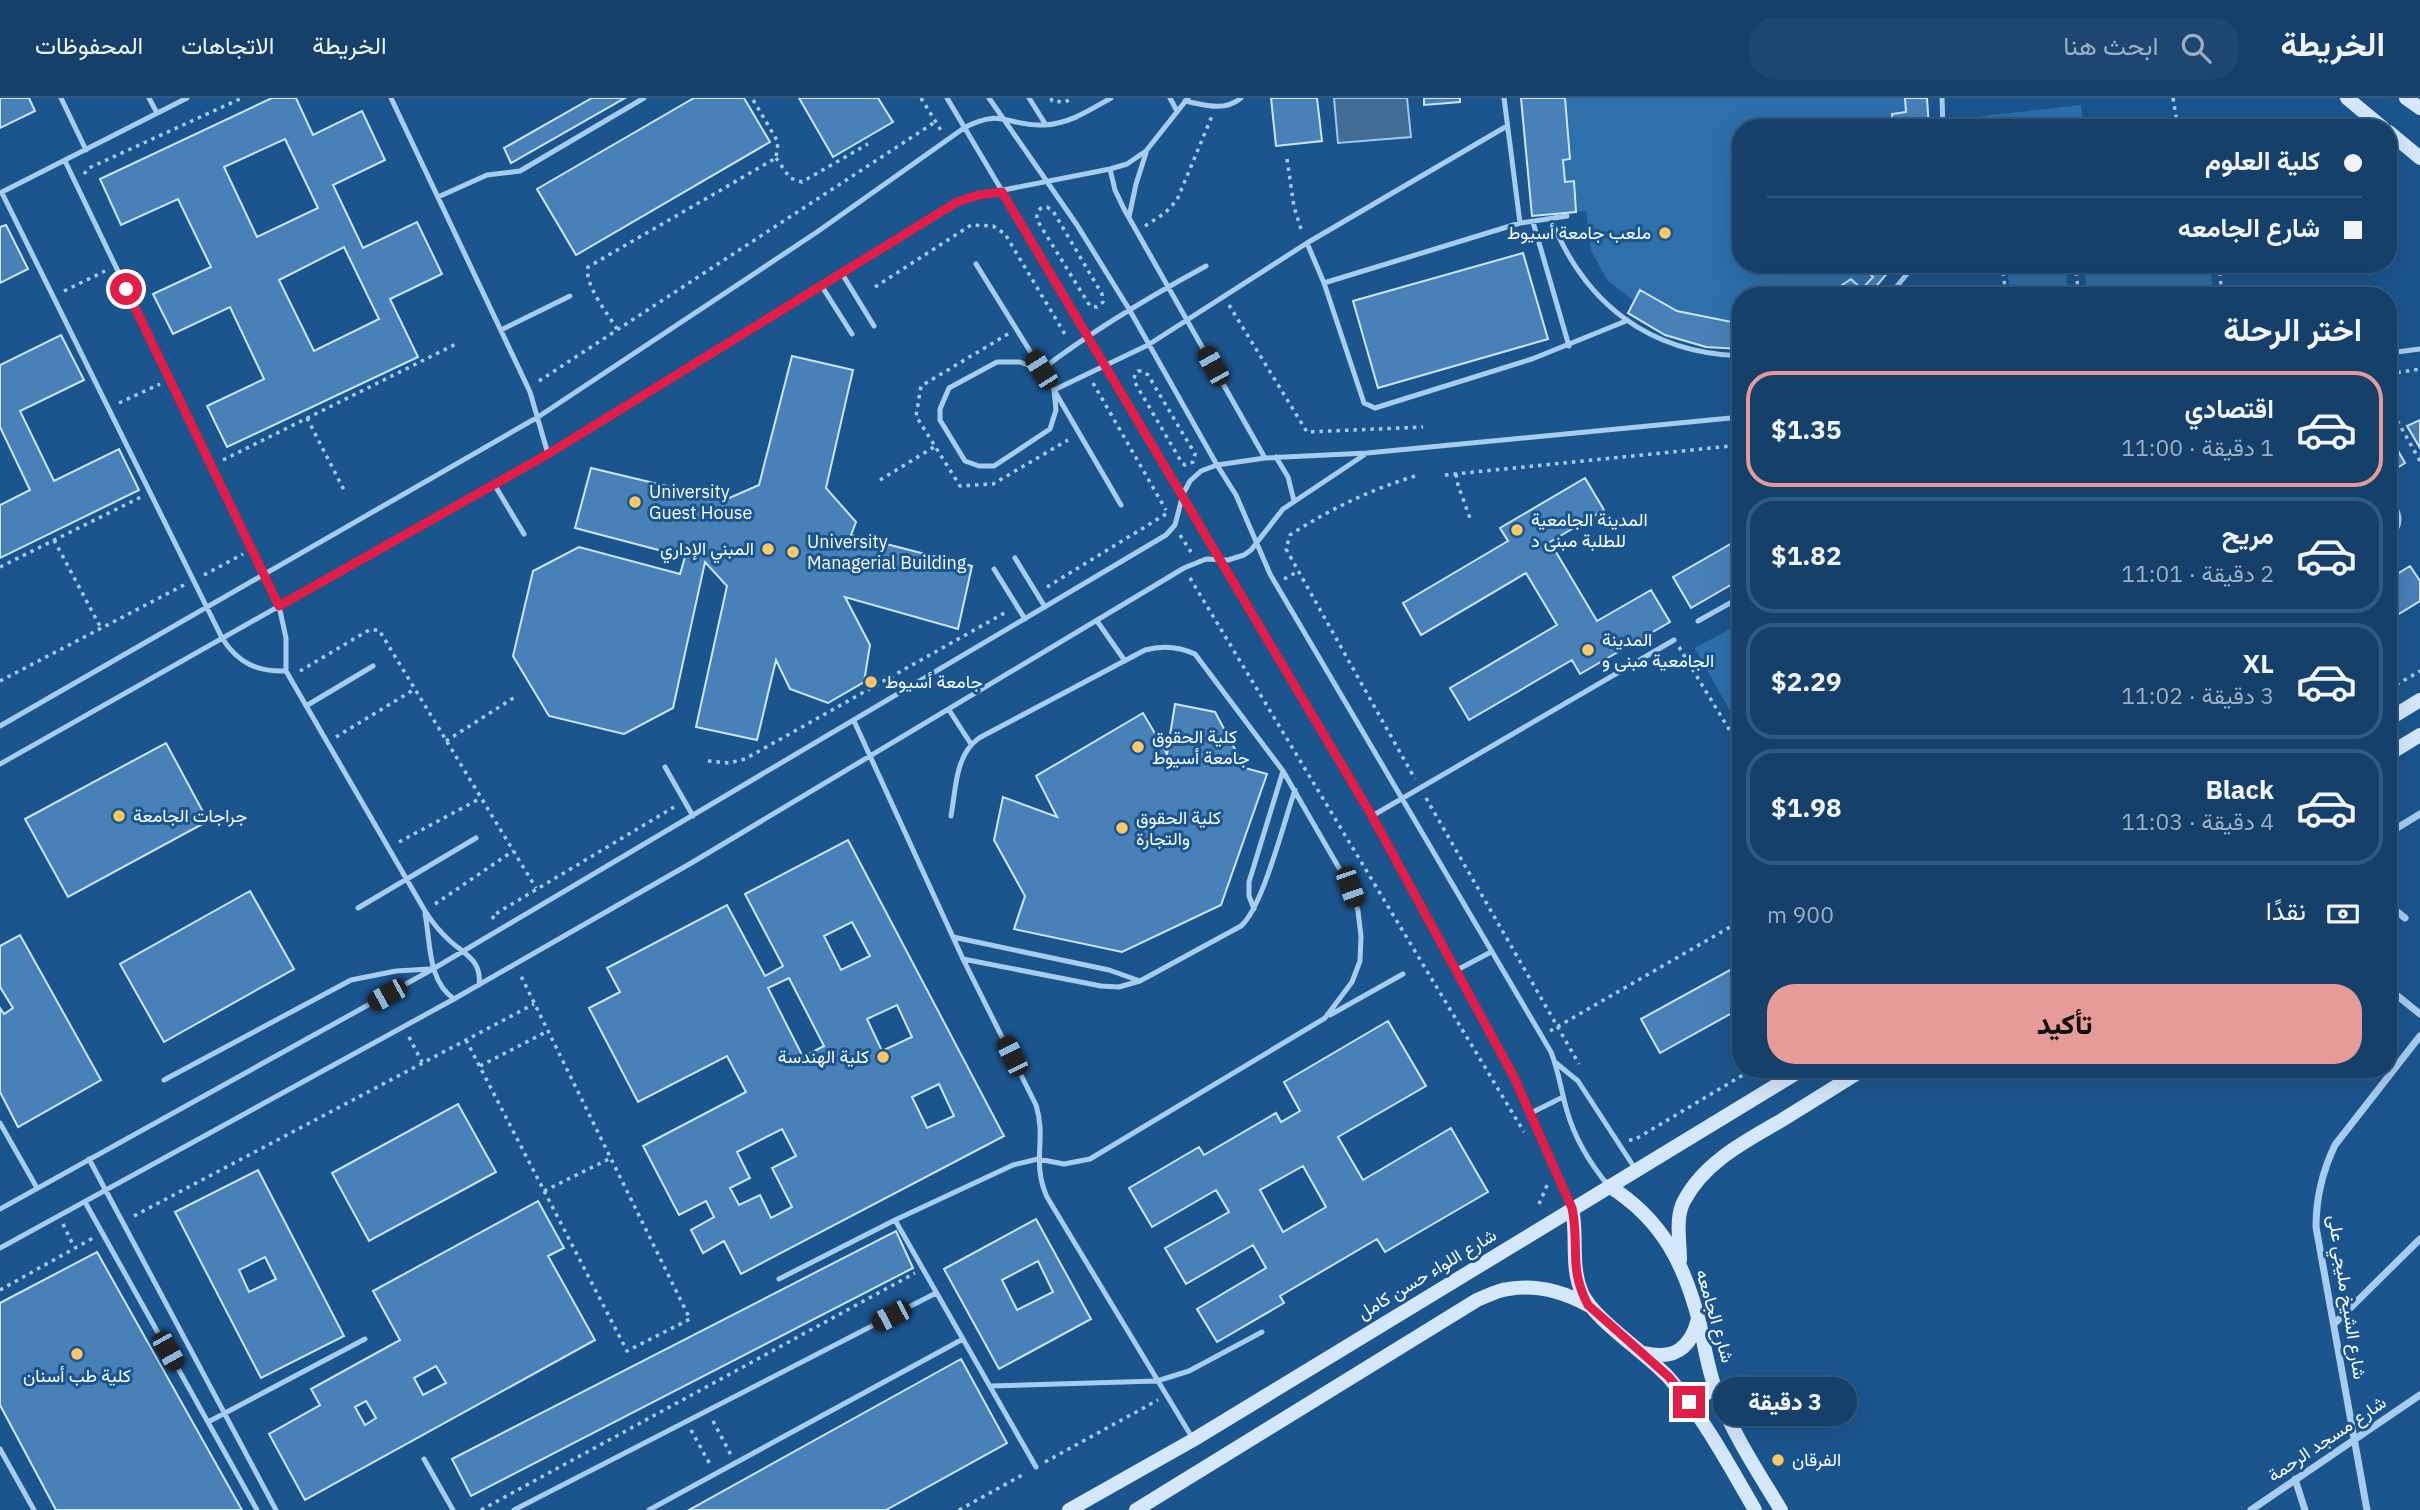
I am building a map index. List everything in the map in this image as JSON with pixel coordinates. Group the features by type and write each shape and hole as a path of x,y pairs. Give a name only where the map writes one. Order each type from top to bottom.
{"main road":[{"path":"2347,98 2372,119"},
{"path":"2406,98 2420,108"},
{"path":"2397,139 2420,158"},
{"path":"2397,714 2420,700"},
{"path":"2397,749 2420,735"},
{"name":"شارع اللواء حسن كامل","path":"1069,1510 1193,1440 1788,1078"},
{"path":"1680,1265 1679,1221 1682,1203 1713,1164 1849,1078"},
{"name":"شارع الجامعه","path":"1609,1186 1628,1198 1651,1220 1670,1245 1680,1265 1698,1319 1715,1389 1726,1417 1781,1510"},
{"path":"1572,1208 1575,1231 1574,1266 1588,1305"},
{"path":"1136,1510 1477,1300 1507,1289 1535,1288 1568,1294 1588,1305 1669,1377 1689,1402 1755,1510"},
{"path":"1642,1352 1657,1356 1672,1354 1690,1340 1698,1319"},
{"path":"1689,1402 1715,1389"}],"street":[{"path":"2397,828 2420,814"},
{"path":"2397,912 2405,918"},
{"path":"2397,995 2420,1014"},
{"name":"شارع الشيخ مليجي على","path":"2397,1065 2420,1036"},
{"name":"شارع الشيخ مليجي على","path":"2367,1510 2316,1227 2316,1206 2322,1175 2341,1136 2387,1078"},
{"path":"2334,1324 2420,1239"},
{"name":"شارع مسجد الرحمة","path":"2251,1510 2420,1395"},
{"path":"2295,1479 2305,1510"}],"lane":[{"path":"61,98 86,150"},
{"path":"149,98 157,113"},
{"path":"187,98 1,193 222,638 230,651 242,661 256,668 286,671"},
{"path":"391,98 528,388 548,454"},
{"path":"438,197 487,175 520,171 644,98"},
{"path":"947,98 1372,816 1514,1077 1572,1208"},
{"path":"989,98 1000,118 1077,225 1129,309 1245,510 1256,544 1270,574 1542,1036 1556,1063 1570,1122 1584,1152 1609,1186"},
{"path":"1029,98 1046,125"},
{"path":"0,726 538,417 817,232 964,128 981,119 1000,118 1015,123 1046,125 1069,120 1111,98"},
{"path":"1170,98 1177,111"},
{"path":"0,764 548,454 957,202 978,195 1126,164 1146,151 1187,100 1216,106 1231,105 1241,98"},
{"path":"1504,98 1520,223"},
{"path":"1942,98 1943,119"},
{"path":"1054,390 1148,345 1307,243 1507,126"},
{"path":"1129,218 1146,151"},
{"path":"65,161 279,606 286,638 286,671 425,911 442,933 477,965 479,985"},
{"path":"1110,169 1115,190 1129,218 1265,458"},
{"path":"1324,283 1520,223 1567,216"},
{"path":"1551,219 1581,276 1594,292 1626,321 1668,343 1713,355 1732,356"},
{"path":"1533,222 1569,346"},
{"path":"1307,243 1324,283 1364,404 1369,407 1380,407 1569,346 1626,321"},
{"path":"976,264 1121,505"},
{"path":"1041,370 1087,335 1206,266"},
{"path":"841,272 874,326"},
{"path":"1896,287 1907,273"},
{"path":"821,285 852,334"},
{"path":"500,330 570,296"},
{"path":"2397,352 2420,348"},
{"path":"1041,370 1020,362 997,362 949,388 943,398 940,420 965,461 979,466 994,466 1050,429 1056,410 1054,390"},
{"path":"0,1209 433,970 1166,535 1175,525 1183,494 1195,475 1217,465 1265,458 1367,453 1732,418"},
{"path":"0,1248 479,985 869,758 1184,568 1206,559 1236,558 1244,555 1256,544 1273,520 1294,501 1367,453"},
{"path":"1276,457 1288,477 1294,501"},
{"path":"494,484 524,534"},
{"path":"2397,508 2400,521 2397,528"},
{"path":"1015,558 1045,607"},
{"path":"994,569 1025,619"},
{"path":"1698,621 1732,602"},
{"path":"1097,621 1125,661"},
{"path":"1372,816 1674,640"},
{"path":"951,816 962,757 971,744 1156,647 1178,647 1195,654 1283,771 1350,887 1358,911 1360,961 1352,982 1325,1018"},
{"path":"306,706 373,666"},
{"path":"949,710 971,744"},
{"path":"854,721 963,959 1036,1105 1042,1136 1038,1159 1039,1175 1047,1197 1193,1440"},
{"path":"665,767 694,816"},
{"path":"1254,910 1249,896 1249,882 1283,771"},
{"path":"963,959 1101,986 1119,987 1140,981 1241,926 1254,910 1294,790"},
{"path":"358,908 477,838"},
{"path":"425,911 433,970 440,986 454,999"},
{"path":"953,937 1109,970 1140,981"},
{"path":"1457,971 1491,952"},
{"path":"163,1080 351,980 396,971 433,970"},
{"path":"779,1279 895,1220 1013,1165 1038,1159 1064,1164 1090,1159 1403,974"},
{"path":"1556,1063 1578,1081 1636,1170"},
{"path":"1531,1114 1563,1097"},
{"path":"0,1124 37,1188"},
{"path":"89,1159 276,1510"},
{"path":"85,1202 257,1510"},
{"path":"895,1220 1036,1467"},
{"path":"514,1510 936,1293"},
{"path":"990,1386 1157,1381 1189,1371 1262,1332"},
{"path":"208,1422 365,1339"},
{"path":"649,1510 963,1339"},
{"path":"0,1449 34,1510"},
{"path":"424,1460 453,1510"}],"path":[{"path":"85,177 84,172 89,168 242,98"},
{"path":"617,329 586,276 588,267 776,158 779,152 778,142 752,98"},
{"path":"921,98 947,140"},
{"path":"1051,98 1052,101 1065,103 1073,98"},
{"path":"2173,98 2176,119"},
{"path":"1137,231 1165,213 1177,200 1216,106"},
{"path":"528,388 935,122"},
{"path":"776,158 790,178 802,182 868,144"},
{"path":"1287,159 1296,216 1307,243"},
{"path":"1047,207 1053,211 1102,295 1101,305 1090,306 1037,220 1040,209 1047,207"},
{"path":"53,297 115,266"},
{"path":"1224,297 1307,432 1423,427"},
{"path":"1016,329 921,386 916,416 934,447 960,486 993,484 1079,433"},
{"path":"223,460 456,344"},
{"path":"2397,373 2420,369"},
{"path":"1138,371 1148,375 1195,454 1193,463 1182,463 1134,381 1138,371"},
{"path":"1088,375 1191,552 1179,560 1525,1133"},
{"path":"108,409 170,379"},
{"path":"307,418 345,492"},
{"path":"2397,420 2420,461"},
{"path":"1445,475 1732,446"},
{"path":"880,480 934,447"},
{"path":"1456,474 1471,521"},
{"path":"0,567 149,493"},
{"path":"1037,594 1167,513"},
{"path":"54,540 101,629"},
{"path":"0,681 252,550"},
{"path":"708,761 729,763 745,758 1017,606"},
{"path":"290,678 369,630 382,632 536,888"},
{"path":"1674,640 1732,734"},
{"path":"2397,684 2420,671"},
{"path":"327,742 415,689"},
{"path":"446,741 514,696"},
{"path":"388,848 481,798"},
{"path":"501,930 492,916 685,801"},
{"path":"425,911 513,851"},
{"path":"1542,1036 1730,927"},
{"path":"466,1040 627,1351 690,1320 515,964"},
{"path":"122,1222 534,1004"},
{"path":"404,1026 422,1062"},
{"path":"480,1066 548,1031"},
{"path":"1624,1138 1634,1140 1738,1078"},
{"path":"544,1191 611,1158"},
{"path":"1539,1204 1548,1179"},
{"path":"59,1216 74,1247"},
{"path":"0,1290 102,1233"},
{"path":"481,1510 922,1268"},
{"path":"696,1392 735,1463"},
{"path":"960,1510 1166,1395"},
{"path":"676,1403 715,1474"}],"shaded area":[{"path":"1334,98 1407,98 1411,137 1338,143"},
{"name":"ملعب جامعة أسيوط","path":"1521,98 1927,98 1928,119 1732,119 1732,273 1887,273 1876,287 1732,287 1732,348 1706,347 1665,335 1628,313 1634,301 1607,280 1591,250 1586,211 1532,216"},
{"path":"2081,105 2082,119 1976,119"},
{"path":"2008,273 2066,273 2067,287 2009,287"},
{"path":"2085,273 2211,273 2213,287 2086,287"},
{"path":"1732,628 1732,715 1695,648"}],"building":[{"path":"0,98 29,98 35,111 0,128"},
{"path":"272,98 296,98 313,135 362,111 385,160 333,185 363,248 417,222 442,274 390,299 418,357 227,447 207,406 264,379 230,307 173,334 153,294 211,267 178,199 121,225 100,179","holes":["285,139 318,208 257,237 224,167","344,247 379,319 314,351 279,280"]},
{"path":"592,98 625,98 511,163 504,148"},
{"path":"694,98 744,98 770,142 576,255 537,189"},
{"path":"799,98 878,98 893,122 833,157"},
{"path":"1271,98 1317,98 1322,141 1276,146"},
{"path":"1424,98 1460,98 1460,102 1424,105"},
{"path":"1521,98 1565,98 1570,159 1563,160 1565,182 1574,181 1576,212 1532,216"},
{"path":"1905,98 1927,98 1928,119 1892,119 1892,114 1906,112"},
{"path":"6,225 28,269 0,283 0,227"},
{"path":"1523,253 1548,339 1378,388 1353,301"},
{"path":"1869,273 1887,273 1876,287 1864,287 1873,277"},
{"path":"1851,279 1860,287 1839,287"},
{"path":"1640,290 1677,311 1732,322 1732,348 1706,347 1665,335 1628,313"},
{"path":"61,335 84,380 20,411 54,481 119,449 139,490 0,558 0,505 30,490 0,427 0,365"},
{"name":"University Managerial Building","path":"792,356 853,370 826,488 856,522 851,535 972,566 958,629 845,597 870,645 864,682 828,703 790,689 776,660 757,740 696,727 727,586 705,562 673,708 624,734 549,716 513,656 533,571 579,547 680,574 685,557 575,528 591,468 725,500 759,485"},
{"path":"2420,420 2420,448 2407,426"},
{"path":"2397,449 2405,463 2397,468"},
{"path":"1585,478 1604,510 1550,542 1597,621 1651,590 1670,622 1580,674 1572,660 1469,720 1450,688 1557,625 1526,573 1421,635 1403,603 1508,541 1500,528"},
{"path":"1732,543 1732,584 1691,608 1673,577"},
{"path":"2410,566 2420,581 2420,601 2397,615 2397,574"},
{"name":"كلية الحقوق والتجارة","path":"1175,704 1215,712 1245,768 1267,774 1221,905 1122,952 1014,929 1025,896 994,840 1003,797 1057,817 1036,776 1143,713 1167,754"},
{"path":"166,743 208,821 68,897 25,819"},
{"name":"كلية الهندسة","path":"848,840 1004,1136 741,1274 724,1241 703,1253 691,1230 714,1217 706,1201 679,1215 643,1146 746,1092 727,1056 638,1102 589,1008 620,992 607,968 727,905 765,976 783,966 745,894","holes":["852,922 870,956 841,970 824,936","789,978 824,1046 803,1057 768,988","897,1005 912,1037 882,1051 867,1019","939,1084 954,1116 927,1128 912,1097","782,1129 796,1156 772,1168 792,1207 771,1218 760,1195 739,1205 730,1188 750,1178 737,1152"]},
{"path":"250,891 294,969 164,1042 120,964"},
{"path":"20,935 101,1080 18,1127 0,1092 0,1008 4,1014 13,1008 0,987 0,946"},
{"path":"1732,969 1732,1013 1660,1053 1641,1019"},
{"path":"1388,1021 1426,1086 1338,1137 1363,1180 1451,1128 1488,1192 1385,1252 1377,1239 1280,1296 1284,1303 1217,1342 1197,1309 1266,1268 1253,1245 1186,1284 1165,1248 1229,1212 1216,1190 1152,1227 1129,1188 1199,1147 1204,1155 1276,1113 1281,1122 1300,1111 1284,1082","holes":["1303,1166 1326,1207 1283,1232 1260,1190"]},
{"path":"458,1104 496,1172 369,1241 332,1173"},
{"path":"258,1170 344,1336 261,1378 175,1212","holes":["265,1257 276,1279 249,1292 239,1270"]},
{"path":"538,1201 564,1248 548,1256 595,1340 305,1500 269,1434 320,1405 311,1389 400,1340 373,1291","holes":["436,1366 446,1383 423,1395 414,1378","366,1401 376,1418 365,1425 355,1407"]},
{"path":"1036,1219 1091,1319 999,1369 944,1269","holes":["1038,1261 1053,1292 1017,1310 1002,1280"]},
{"path":"896,1231 913,1268 471,1496 452,1459"},
{"name":"كلية طب أسنان","path":"97,1252 242,1510 56,1510 0,1405 0,1303"},
{"path":"961,1359 1007,1443 886,1510 689,1510"}],"place":[{"name":"ملعب جامعة أسيوط","path":"1665,233"},
{"name":"University Guest House","path":"635,502"},
{"name":"المدينة الجامعية للطلبة مبنى د","path":"1517,530"},
{"name":"المبني الإداري","path":"768,549"},
{"name":"University Managerial Building","path":"793,552"},
{"name":"المدينة الجامعية مبنى و","path":"1588,650"},
{"name":"جامعة أسيوط","path":"871,682"},
{"name":"كلية الحقوق جامعة أسيوط","path":"1138,747"},
{"name":"جراجات الجامعة","path":"119,816"},
{"name":"كلية الحقوق والتجارة","path":"1122,828"},
{"name":"كلية الهندسة","path":"883,1057"},
{"name":"كلية طب أسنان","path":"77,1354"},
{"name":"الفرقان","path":"1778,1460"}],"route":[{"path":"126,289 279,606 548,454 957,202 978,195 1002,192 1372,816 1514,1077 1572,1208 1575,1221 1574,1266 1588,1305 1669,1377 1689,1402"}]}
